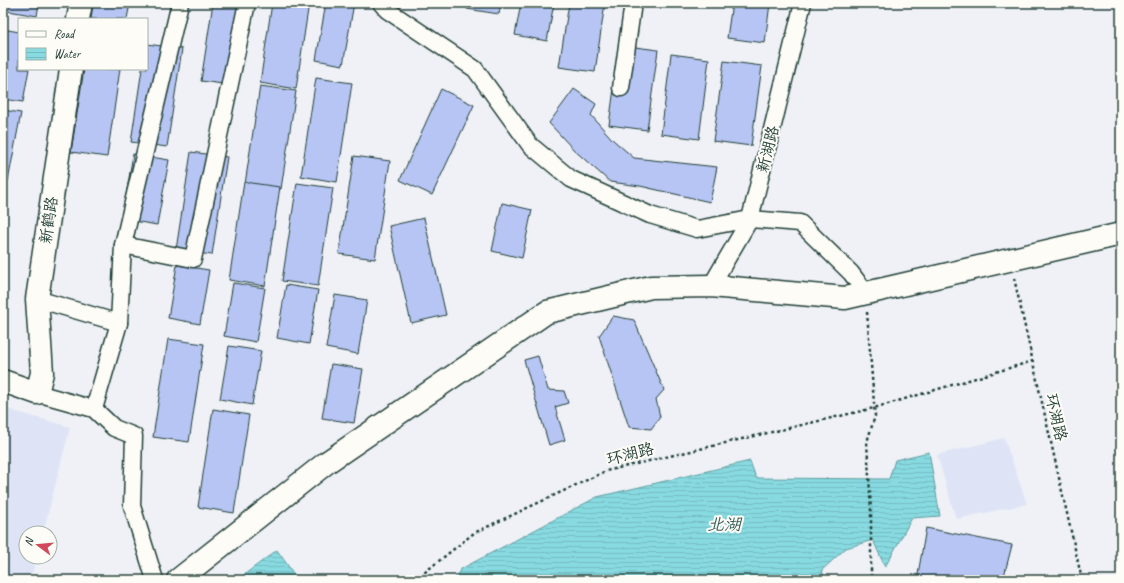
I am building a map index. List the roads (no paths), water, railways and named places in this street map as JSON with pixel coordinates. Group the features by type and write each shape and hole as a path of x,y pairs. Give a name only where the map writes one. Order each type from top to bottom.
{"street":[{"path":"78,18 81,3"},
{"path":"94,410 119,323 123,245 180,3"},
{"path":"123,245 193,259 247,3"},
{"path":"381,3 387,10 475,69 530,145 571,179 650,216 697,229 750,219 800,223 851,273 866,294"},
{"path":"621,88 633,3"},
{"name":"新湖路","path":"711,286 750,219 803,3"},
{"name":"新鹤路","path":"39,383 37,299 71,70"},
{"path":"178,580 326,463 546,312 651,287 711,286 845,298 1010,260 1117,238"},
{"path":"37,299 119,323"},
{"path":"3,381 39,383 94,410 114,428 134,436 132,506 155,580"}],"water":[{"name":"北湖","path":"929,452 940,516 912,518 885,567 873,540 846,548 822,570 825,580 453,580 461,569 597,497 750,461 756,478 889,479 895,460"},
{"path":"277,550 298,580 237,580"}]}
